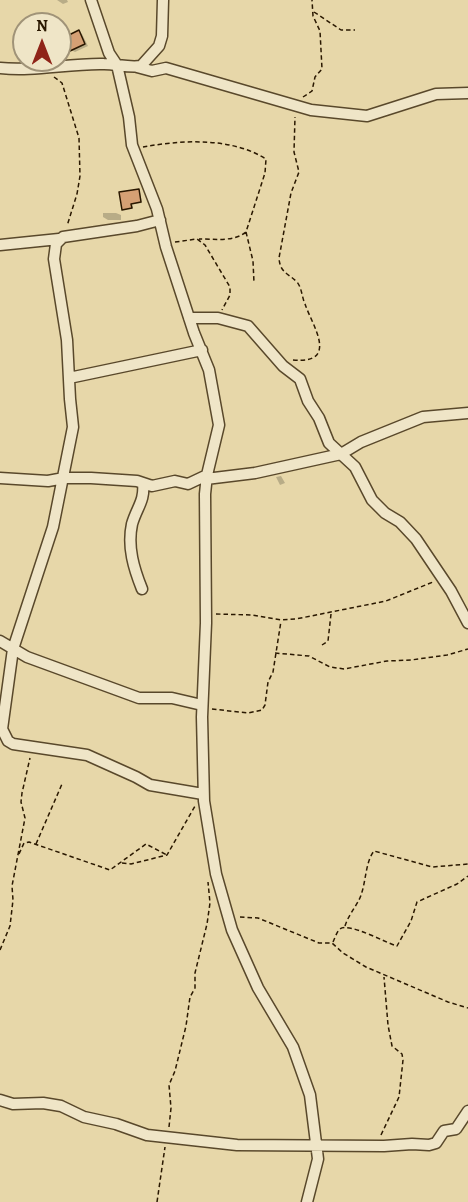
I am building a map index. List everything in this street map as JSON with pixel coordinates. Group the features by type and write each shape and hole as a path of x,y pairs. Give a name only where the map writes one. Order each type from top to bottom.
{"street":[{"path":"91,0 109,53 117,65 129,117 133,148 160,220 189,318 210,376 219,425 206,477 206,613 201,794 216,874 227,915 258,988 293,1047 311,1098 318,1159 307,1202"},
{"path":"136,67 143,65 159,46 162,36 163,0"},
{"path":"0,68 26,70 51,66 117,65 152,70 166,68 311,111 367,116 436,94 468,93"},
{"path":"0,245 61,238 160,220"},
{"path":"61,238 56,244 54,259 67,340 73,427 53,527 13,649 2,729 8,741 13,744 87,754 150,785 201,794"},
{"path":"189,318 218,318 248,326 274,357 300,379 329,443 355,467 372,500 385,513 400,522 416,539 451,591 468,623"},
{"path":"69,378 201,350"},
{"path":"0,478 53,481 64,478 143,483 152,486 175,481 188,484 206,477 255,473 341,454 362,442 423,417 468,413"},
{"path":"142,589 130,547 133,523 144,495 143,483"},
{"path":"0,641 27,657 139,698 172,698 202,705"},
{"path":"0,1100 13,1104 43,1103 61,1106 84,1117 116,1124 142,1134 237,1145 432,1145 444,1131 456,1130 468,1111"}],"path":[{"path":"274,357 304,360 315,356 320,342 315,323 305,306 297,283 279,266 288,205 299,172 294,152 296,106 298,100 312,91 315,77 322,69 320,31 316,25 312,0"},
{"path":"313,12 340,30 355,30"},
{"path":"53,77 62,83 80,138 80,176 77,194 61,238"},
{"path":"133,148 169,143 224,144 248,149 266,159 265,172 246,232 253,261 254,283"},
{"path":"165,243 231,238 241,236 246,232"},
{"path":"199,240 205,245 230,287 230,295 218,318"},
{"path":"206,613 252,615 281,620 331,614 386,601 441,579"},
{"path":"322,645 328,641 331,614"},
{"path":"202,717 212,709 248,713 262,710 266,702 268,682 273,672 281,620"},
{"path":"275,653 309,656 330,667 344,669 387,661 447,655 468,649"},
{"path":"0,950 10,926 12,886 25,818 21,802 22,793 31,748"},
{"path":"35,845 62,784"},
{"path":"121,862 131,864 167,855 201,794"},
{"path":"17,858 25,842 110,870 146,844 167,855"},
{"path":"332,943 360,900 374,851 432,867 468,864"},
{"path":"344,927 353,928 397,946 411,921 417,902 458,884 468,876"},
{"path":"157,1202 165,1145 169,1137 171,1108 169,1085 175,1071 186,1026 190,997 195,988 195,973 207,924 210,903 208,877"},
{"path":"227,915 258,918 319,943 332,943 355,961 384,976 468,1008"},
{"path":"378,1146 384,1125 399,1097 403,1060 402,1054 392,1046 384,976"}],"building":[{"path":"79,30 85,44 72,50 72,34"},
{"path":"139,189 141,202 131,204 132,208 122,210 119,192"}]}
